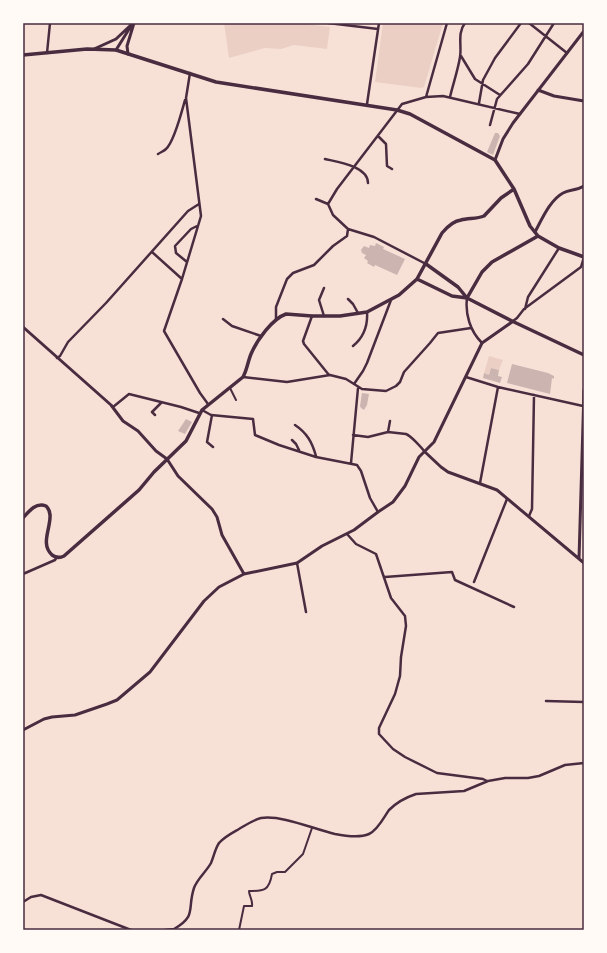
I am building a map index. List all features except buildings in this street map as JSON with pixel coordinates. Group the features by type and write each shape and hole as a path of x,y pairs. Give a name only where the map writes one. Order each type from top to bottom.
{"main road":[{"path":"23,55 94,49 116,50 216,82 367,104 410,114 495,160 514,189 530,226 538,236 560,248 584,257"},
{"path":"23,518 35,506 46,506 50,513 46,538 47,547 51,554 57,558 64,556 139,490 154,472 186,440 200,413 245,373 254,347 276,320 286,314 340,316 358,314 367,312 391,300 418,279 445,229 461,219 480,218 484,216 501,198 514,189"},
{"path":"467,298 482,272 492,262 538,236"},
{"path":"426,263 458,287 467,298"},
{"path":"418,279 452,296 467,298 512,322 584,355"}],"street":[{"path":"47,53 50,23"},
{"path":"94,49 116,39 134,23"},
{"path":"116,50 134,23"},
{"path":"128,54 127,46 134,23"},
{"path":"328,23 378,30"},
{"path":"367,104 379,23"},
{"path":"426,97 447,23"},
{"path":"479,103 483,80 495,58 521,23"},
{"path":"529,23 567,53"},
{"path":"490,125 497,100 500,95 528,64 554,23"},
{"path":"450,97 461,56 460,37 463,24"},
{"path":"495,160 502,139 584,31"},
{"path":"461,56 475,79 500,95"},
{"path":"158,154 166,150 169,145 182,113 190,73"},
{"path":"538,90 554,96 584,101"},
{"path":"328,204 337,189 402,104 426,97 450,97 520,114"},
{"path":"186,98 201,216 164,331 196,385 210,403"},
{"path":"378,136 386,144 387,166 392,169"},
{"path":"325,159 355,167 368,178 368,183"},
{"path":"535,232 551,205 561,194 578,190 584,186"},
{"path":"316,199 328,204 333,215 348,229 374,237 426,263"},
{"path":"57,358 60,356 68,342 106,303 188,211 199,204"},
{"path":"187,262 176,253 175,246 191,229 197,226"},
{"path":"276,320 276,307 287,278 293,273 314,265 333,246 347,236 348,229"},
{"path":"524,310 528,297 560,248"},
{"path":"152,252 182,278"},
{"path":"23,730 44,719 75,715 117,700 150,672 209,596 230,580 244,574 297,563 322,546 354,530 393,502 400,494 420,455 425,452 434,442 482,343 512,322 524,310 581,267 584,257"},
{"path":"324,288 319,300 324,316"},
{"path":"467,298 466,307 471,328 476,337 482,343"},
{"path":"348,299 354,304 358,314"},
{"path":"354,384 363,371 391,300"},
{"path":"354,346 366,328 368,320 367,312"},
{"path":"312,316 303,341 330,375"},
{"path":"223,319 232,326 262,336"},
{"path":"23,327 113,407 123,421 138,431 156,451 167,459 178,476 212,509 217,517 222,535 244,574"},
{"path":"242,377 287,382 330,375 346,379 358,388 381,391 392,389 400,382 404,372 438,333 471,328"},
{"path":"466,377 498,387 583,406"},
{"path":"229,387 236,400"},
{"path":"480,483 498,387"},
{"path":"351,463 358,388"},
{"path":"579,559 584,390"},
{"path":"113,407 129,394 133,394 200,413 253,419 255,435 316,457 351,463 359,466 370,498 378,512"},
{"path":"529,516 532,509 534,395"},
{"path":"155,415 152,412 162,402"},
{"path":"212,415 207,442 213,447"},
{"path":"388,432 390,421"},
{"path":"295,425 307,434 314,447 316,457"},
{"path":"353,435 368,437 388,432 408,435 430,457 448,472 498,490 584,563"},
{"path":"292,440 296,444 299,451"},
{"path":"474,582 507,498"},
{"path":"347,534 356,544 376,554 391,598 404,616 406,626 401,657 400,676 395,694 378,728 379,734 393,749 405,757 437,773 483,779 488,781"},
{"path":"23,574 57,558"},
{"path":"297,563 306,612"},
{"path":"385,577 452,572 455,580 514,607"},
{"path":"546,701 584,702"},
{"path":"165,930 175,930 188,918 191,912 194,887 211,862 218,846 226,836 255,820 261,818 294,822 344,836 370,834 391,808 410,796 423,792 464,791 488,781 505,778 528,778 539,776 564,765 584,763"},
{"path":"239,930 244,906 252,906 253,902 249,891 264,891 272,874 277,872 285,872 298,860 305,850 312,828"},
{"path":"23,902 31,897 41,895 131,930"}],"shaded area":[{"path":"224,23 298,23 330,27 327,49 294,45 281,49 265,48 229,58"},
{"path":"383,23 443,23 424,87 421,88 375,82"},
{"path":"489,356 503,360 499,370 491,368 489,375 484,373"}]}
